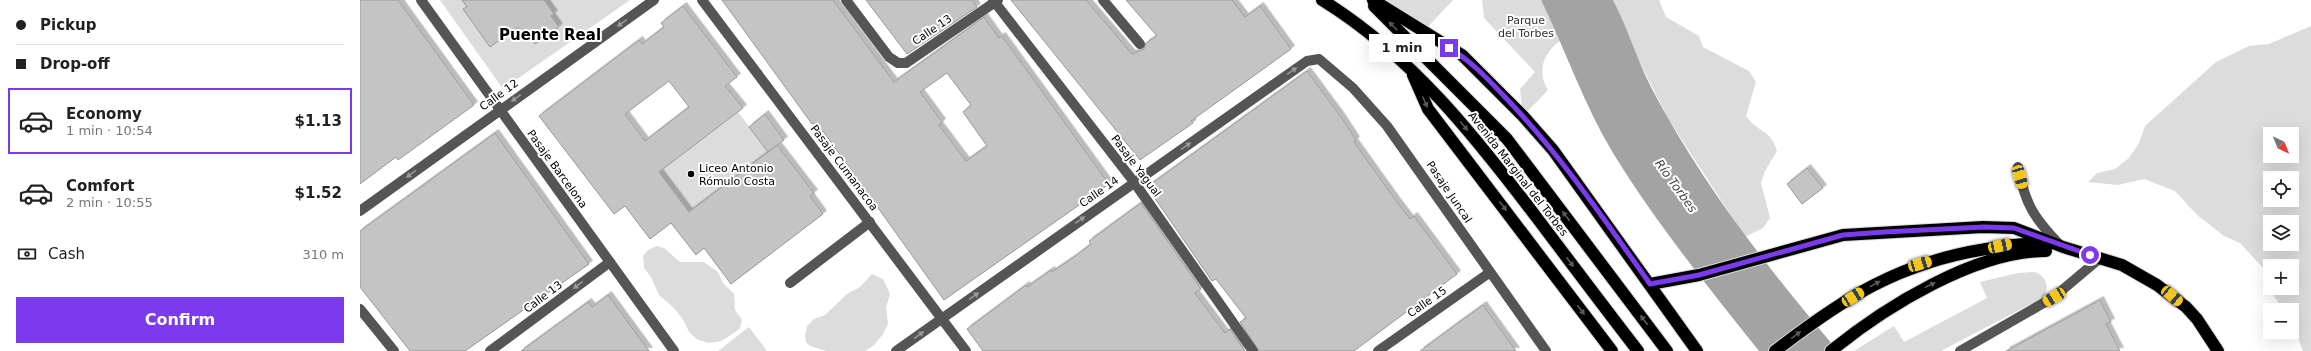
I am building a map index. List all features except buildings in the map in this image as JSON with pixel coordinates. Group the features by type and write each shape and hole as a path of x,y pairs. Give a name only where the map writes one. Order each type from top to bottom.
{"highway":[{"name":"Avenida Marginal del Torbes","path":"1322,0 1341,12 1410,66 1488,153 1638,351"},
{"name":"Avenida Marginal del Torbes","path":"1367,0 1448,78 1507,139 1667,351"},
{"path":"1373,0 1462,55 1486,77 1552,150 1697,351"},
{"path":"1410,66 1428,109 1612,351"},
{"path":"1650,284 1699,275 1843,235 1984,227 2014,228 2063,247 2122,265 2172,296 2197,319 2218,351"},
{"path":"1775,351 1818,319 1876,282 1920,264 1943,257 2010,244 2033,243 2063,247"},
{"path":"1831,351 1914,293 1932,284 1993,260 2063,247"}],"street":[{"name":"Pasaje Barcelona","path":"421,0 674,351"},
{"name":"Calle 12","path":"360,211 500,109 654,0"},
{"name":"Pasaje Cumanacoa","path":"702,0 966,351"},
{"name":"Calle 13","path":"846,0 889,57 898,63 906,62 995,1"},
{"path":"1103,0 1140,44"},
{"name":"Pasaje Yagual","path":"995,1 1134,182 1253,351"},
{"name":"Calle 14","path":"896,351 1307,61 1318,59"},
{"name":"Pasaje Juncal","path":"1318,59 1353,88 1387,126 1489,273 1546,351"},
{"path":"2018,167 2023,187 2035,216 2047,232 2063,247"},
{"path":"790,282 870,222"},
{"path":"1960,351 2054,297 2099,259"},
{"name":"Calle 13","path":"490,351 610,262"},
{"name":"Calle 15","path":"1378,351 1489,273"},
{"path":"360,309 394,351"}],"green space":[{"path":"440,0 630,0 503,89"},
{"path":"1373,0 1453,0 1423,32"},
{"name":"Parque del Torbes","path":"1482,0 1541,0 1561,40 1546,56 1542,69 1544,83 1548,90 1523,116 1520,89 1535,72 1484,18"},
{"path":"1613,0 1659,0 1666,17 1699,36 1703,47 1749,71 1756,82 1746,116 1755,126 1768,135 1777,151 1765,171 1761,183 1770,218 1763,228 1745,237 1669,120 1635,53"},
{"path":"2311,26 2311,351 2303,351 2298,339 2299,303 2279,303 2273,295 2299,295 2299,259 2263,259 2263,268 2240,243 2224,236 2197,215 2175,191 2144,179 2118,185 2088,182 2097,173 2115,169 2129,158 2139,143 2145,126 2216,62 2249,46 2269,44"},
{"path":"738,112 768,152 689,212 659,172"},
{"path":"657,246 664,248 680,262 704,262 718,272 723,283 734,294 735,310 742,320 740,328 721,341 709,343 698,340 689,332 684,321 674,308 659,295 651,277 644,268 643,256 648,250"},
{"path":"2035,272 2042,276 2046,282 2047,289 2044,297 1941,351 1854,351 1894,326 1904,342 1987,298 1980,282 2018,273"},
{"path":"872,274 883,279 890,294 886,307 888,324 883,334 874,345 865,351 826,351 810,346 806,342 805,336 807,326 814,319 825,315 847,294 860,287"},
{"path":"749,327 767,351 718,351"}],"water":[{"name":"Río Torbes","path":"1541,0 1613,0 1652,89 1692,159 1762,258 1838,351 1759,351 1665,230 1613,153 1584,97"}],"place":[{"name":"Liceo Antonio Rómulo Costa","path":"691,174"}],"district":[{"name":"Puente Real","path":"550,35"}],"route":[{"path":"1449,48 1462,55 1524,116 1552,150 1650,284 1699,275 1843,235 1884,232 1984,227 2014,228 2063,247 2090,255"}]}
